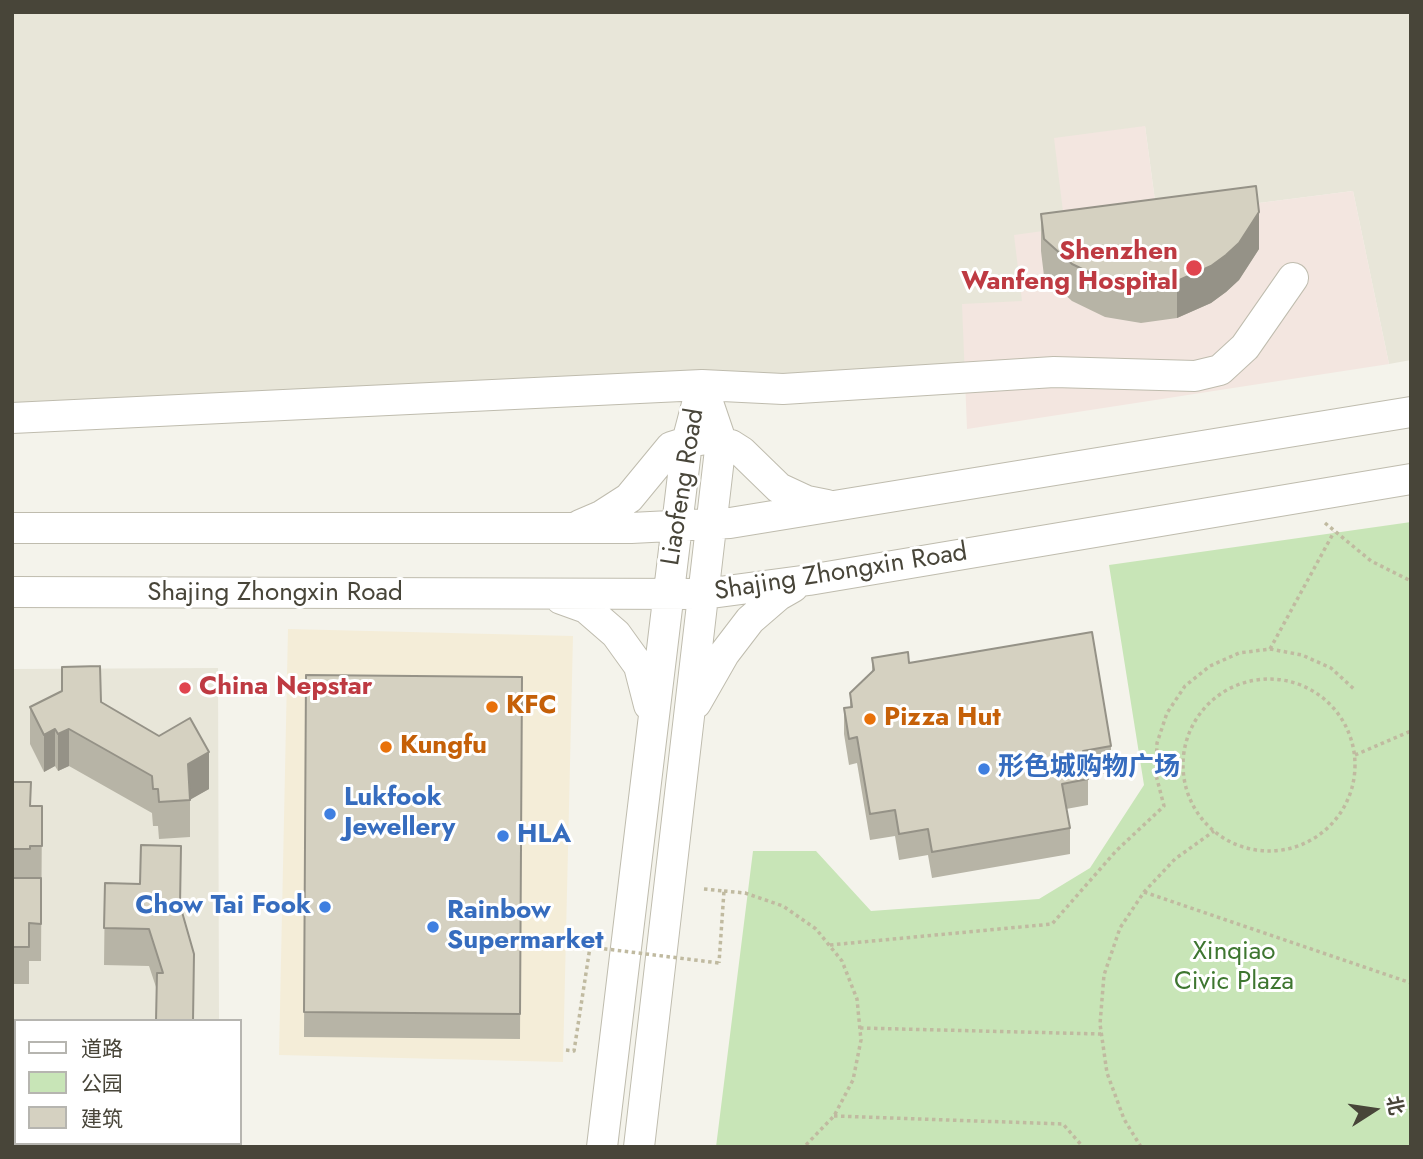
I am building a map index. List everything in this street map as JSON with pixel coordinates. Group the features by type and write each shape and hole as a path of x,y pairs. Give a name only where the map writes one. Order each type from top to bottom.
{"street":[{"path":"12,418 702,385 783,389 1054,372 1195,376 1220,370 1245,347 1293,278"},
{"name":"Liaofeng Road","path":"639,1147 721,441 702,385"},
{"name":"Liaofeng Road","path":"602,1147 687,442 702,385"},
{"path":"12,528 570,528 712,525 1411,412"},
{"path":"570,528 601,516 629,498 671,447 706,439 721,441 742,452 779,488 807,501 838,506"},
{"name":"Shajing Zhongxin Road","path":"12,592 704,594 809,580 1411,479"},
{"path":"688,727 698,699 737,636 764,606 809,580"},
{"path":"548,595 586,608 617,634 639,666 649,703 652,729"}],"path":[{"path":"1325,523 1371,561 1411,581"},
{"path":"1270,649 1334,533"},
{"path":"830,945 1052,925 1094,874 1164,806 1156,775 1157,743 1167,713 1185,686 1210,666 1239,653 1270,649 1302,654 1331,668 1355,690"},
{"path":"1265,678 1291,681 1303,686 1314,691 1334,708 1348,730 1355,755 1354,780 1346,805 1331,825 1310,841 1286,850 1260,851 1236,844 1214,831 1197,811 1186,788 1183,762 1188,737 1200,714 1218,695 1240,683 1265,678"},
{"path":"1355,755 1411,731"},
{"path":"1140,1147 1114,1097 1101,1034 1101,999 1111,951 1119,928 1144,892 1175,859 1214,831"},
{"path":"704,889 745,893 783,906 816,929 830,945 850,980 857,999 860,1028 858,1060 853,1080 834,1116 804,1147"},
{"path":"566,1050 575,1051 590,947 719,963 724,891"},
{"path":"1144,892 1411,983"},
{"path":"860,1028 1101,1034"},
{"path":"834,1116 1063,1124 1083,1147"}],"shaded area":[{"path":"12,12 1411,12 1411,360 1389,364 1353,191 1157,216 1145,126 1065,228 1022,301 965,378 12,418"},
{"name":"Shenzhen Wanfeng Hospital","path":"1145,126 1157,216 1353,191 1389,364 967,429 962,304 1022,301 1014,235 1065,228 1054,138"},
{"path":"288,629 573,636 563,1062 279,1055"},
{"path":"218,668 219,1019 14,1019 14,1145 219,1147 12,1147 12,669"}],"green space":[{"name":"Xinqiao Civic Plaza","path":"1411,522 1411,1147 716,1147 753,851 816,851 871,911 1039,899 1090,868 1144,785 1109,565"}],"building":[{"path":"1256,186 1259,212 1239,243 1211,266 1177,281 1141,286 1105,280 1072,264 1044,239 1041,214"},
{"name":"形色城购物广场","path":"1092,632 1111,746 1083,751 1088,779 1062,784 1070,828 932,852 928,829 899,834 895,810 870,814 857,737 849,739 844,708 852,707 850,693 874,670 872,658 908,652 909,663"},
{"path":"100,666 101,702 159,736 190,718 209,752 188,764 190,800 159,802 158,789 153,789 152,776 69,729 58,734 55,729 44,735 30,707 62,691 62,667"},
{"path":"306,675 522,677 520,1014 304,1012"},
{"path":"12,782 31,782 30,806 42,806 42,846 12,849"},
{"path":"141,845 181,846 180,905 194,954 193,1019 156,1019 157,973 163,973 149,929 104,928 105,883 140,884"},
{"path":"12,878 41,878 41,924 29,923 29,947 12,947"},
{"path":"137,1145 177,1145 177,1147"}],"place":[{"name":"Shenzhen Wanfeng Hospital","path":"1194,268"},
{"name":"China Nepstar","path":"185,688"},
{"name":"KFC","path":"492,707"},
{"name":"Pizza Hut","path":"870,719"},
{"name":"Kungfu","path":"386,747"},
{"name":"形色城购物广场","path":"984,769"},
{"name":"Lukfook Jewellery","path":"330,814"},
{"name":"HLA","path":"503,836"},
{"name":"Chow Tai Fook","path":"325,907"},
{"name":"Rainbow Supermarket","path":"433,927"}]}
